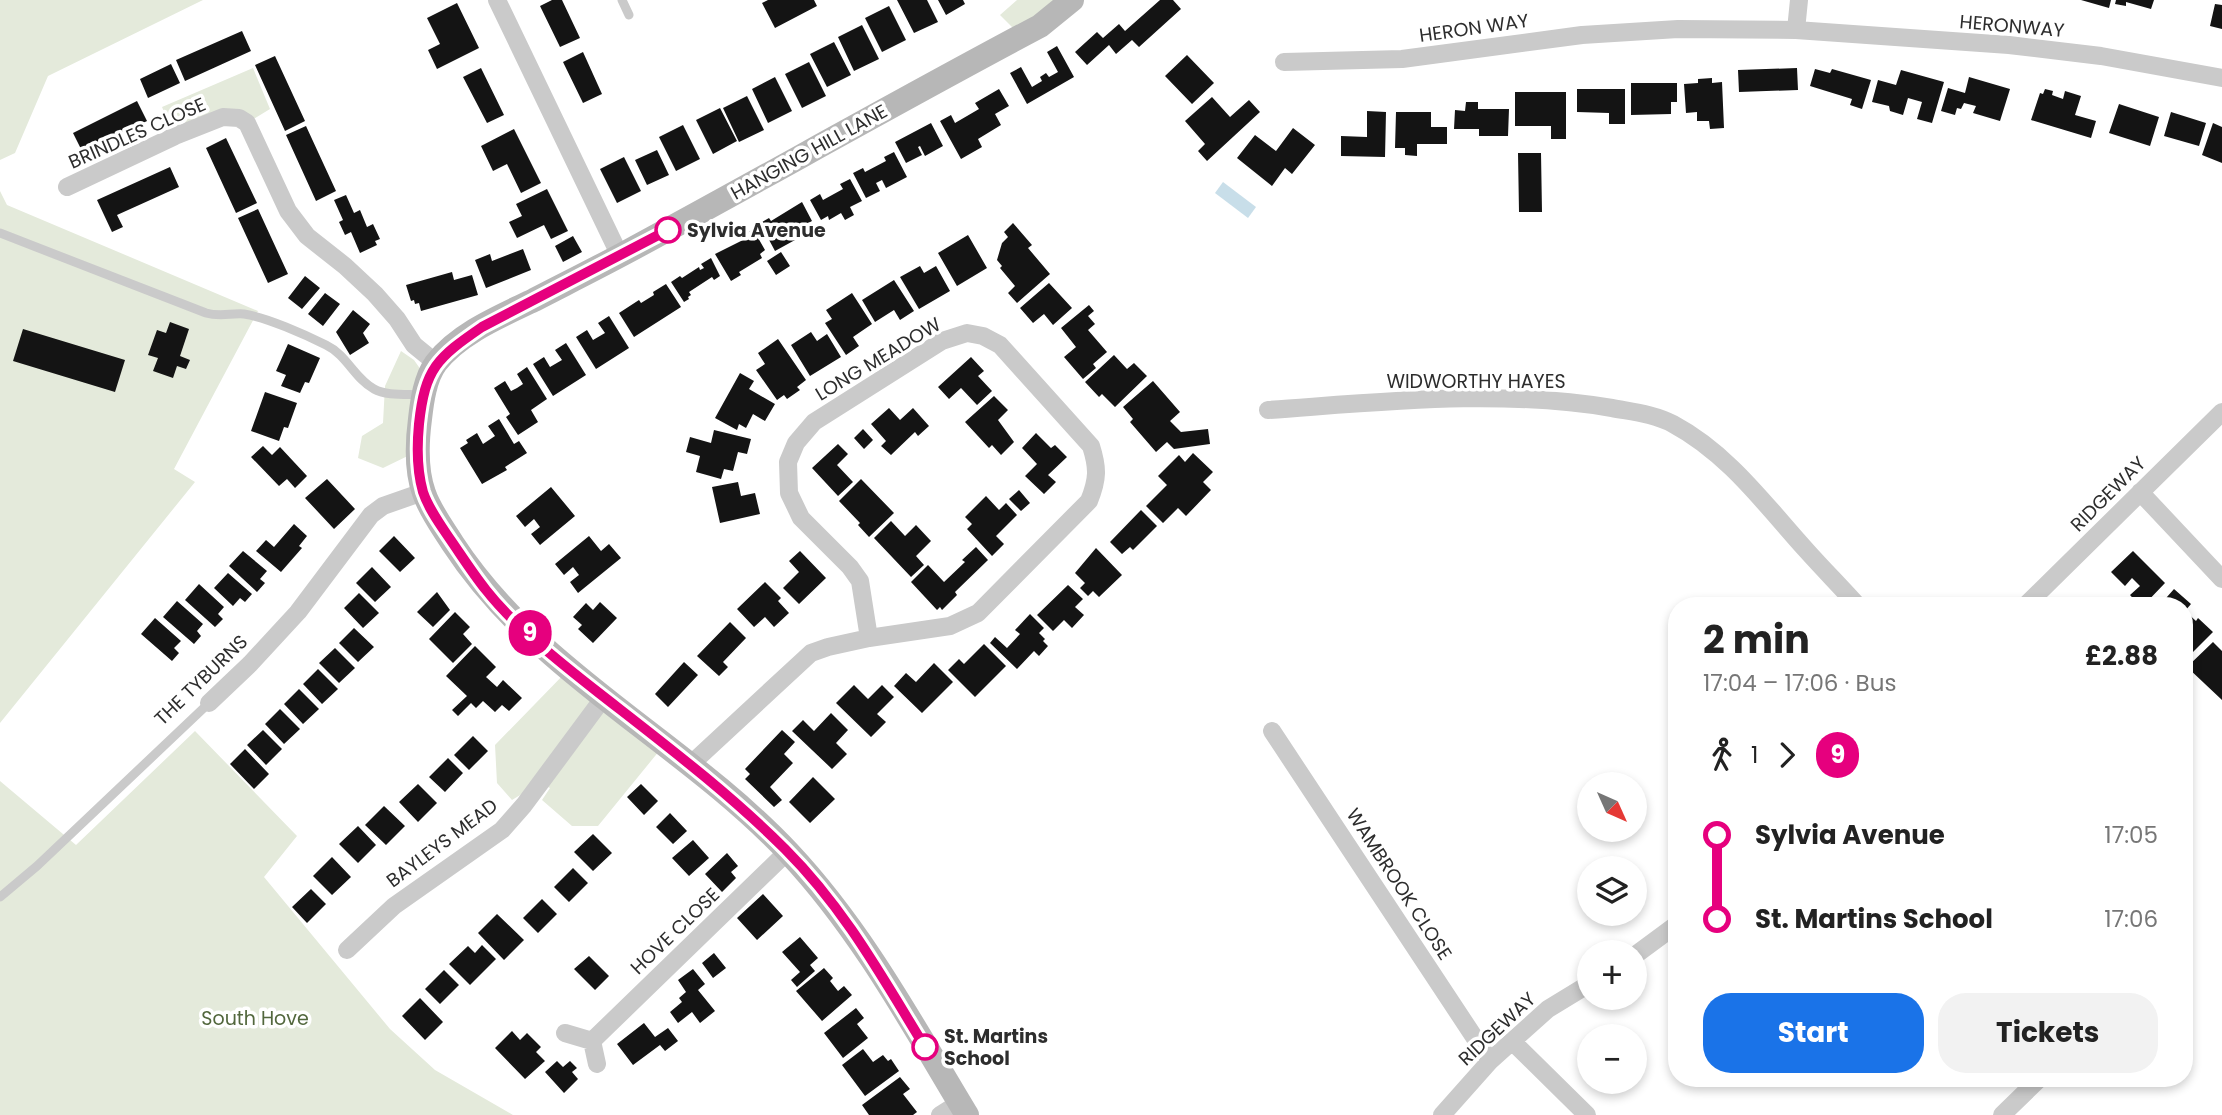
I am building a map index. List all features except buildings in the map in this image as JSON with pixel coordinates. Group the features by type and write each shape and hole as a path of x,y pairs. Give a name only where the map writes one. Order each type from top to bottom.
{"street":[{"path":"497,0 620,256"},
{"name":"HANGING HILL LANE","path":"955,1111 867,949 827,896 788,851 738,803 544,647 486,591 434,514 423,492 418,451 424,395 436,363 458,343 482,327 620,256 1040,26 1072,0"},
{"path":"1796,30 1799,0"},
{"name":"HERON WAY","path":"1284,62 1402,60 1596,34 1678,29 1796,30"},
{"name":"HERONWAY","path":"1796,30 2009,45 2101,55 2222,78"},
{"name":"BRINDLES CLOSE","path":"67,187 175,135 223,117 239,118 247,123 288,211 307,236 375,294 414,345 436,363"},
{"name":"LONG MEADOW","path":"690,765 811,653 828,646 869,638 950,626 978,612 1089,501 1098,466 1091,446 1000,345 983,336 967,332 942,341 814,422 796,443 788,462 789,493 801,518 850,567 860,581 869,638"},
{"name":"WIDWORTHY HAYES","path":"1268,410 1414,400 1486,399 1568,401 1653,415 1674,425 1713,451 1746,481 1850,597"},
{"name":"RIDGEWAY","path":"2034,597 2222,412"},
{"name":"THE TYBURNS","path":"208,703 250,664 298,612 370,515 383,506 423,492"},
{"path":"2140,492 2222,579"},
{"name":"BAYLEYS MEAD","path":"347,950 394,906 502,830 524,805 604,697"},
{"name":"WAMBROOK CLOSE","path":"1272,731 1490,1061"},
{"name":"HOVE CLOSE","path":"592,1041 788,851"},
{"path":"1647,946 1668,931"},
{"name":"RIDGEWAY","path":"1442,1115 1490,1061 1548,1009 1577,991"},
{"path":"565,1033 592,1041 597,1065"},
{"path":"1512,1041 1587,1115"},
{"path":"2002,1115 2031,1087"}],"lane":[{"path":"622,0 629,15"},
{"path":"0,233 206,313 217,316 242,314 256,317 342,354 360,377 375,390 424,395"},
{"name":"THE TYBURNS","path":"0,897 37,866 208,703"}],"green space":[{"path":"0,0 203,0 48,76 15,153 0,160"},
{"path":"1017,0 1072,0 1021,36 1000,15"},
{"path":"253,68 270,109 247,123 239,118 175,136 162,107"},
{"path":"0,191 7,205 258,311 174,469 195,482 0,723"},
{"path":"401,351 414,360 428,380 418,451 383,468 358,458 362,436 383,423 385,386"},
{"path":"569,669 664,745 598,826 572,826 542,800 550,788 540,783 512,800 497,783 495,745"},
{"name":"South Hove","path":"195,731 297,836 264,877 390,1029 435,1070 513,1115 0,1115 0,781 76,845"}],"water":[{"path":"1223,182 1256,207 1248,218 1215,193"}],"bus line":[{"name":"9","path":"668,230 482,327 458,343 436,363 428,380 420,417 418,451 423,492 434,514 486,591 569,669 738,803 788,851 827,896 867,949 925,1047"}],"place":[{"name":"Sylvia Avenue","path":"668,230"},
{"name":"St. Martins School","path":"925,1047"}]}
